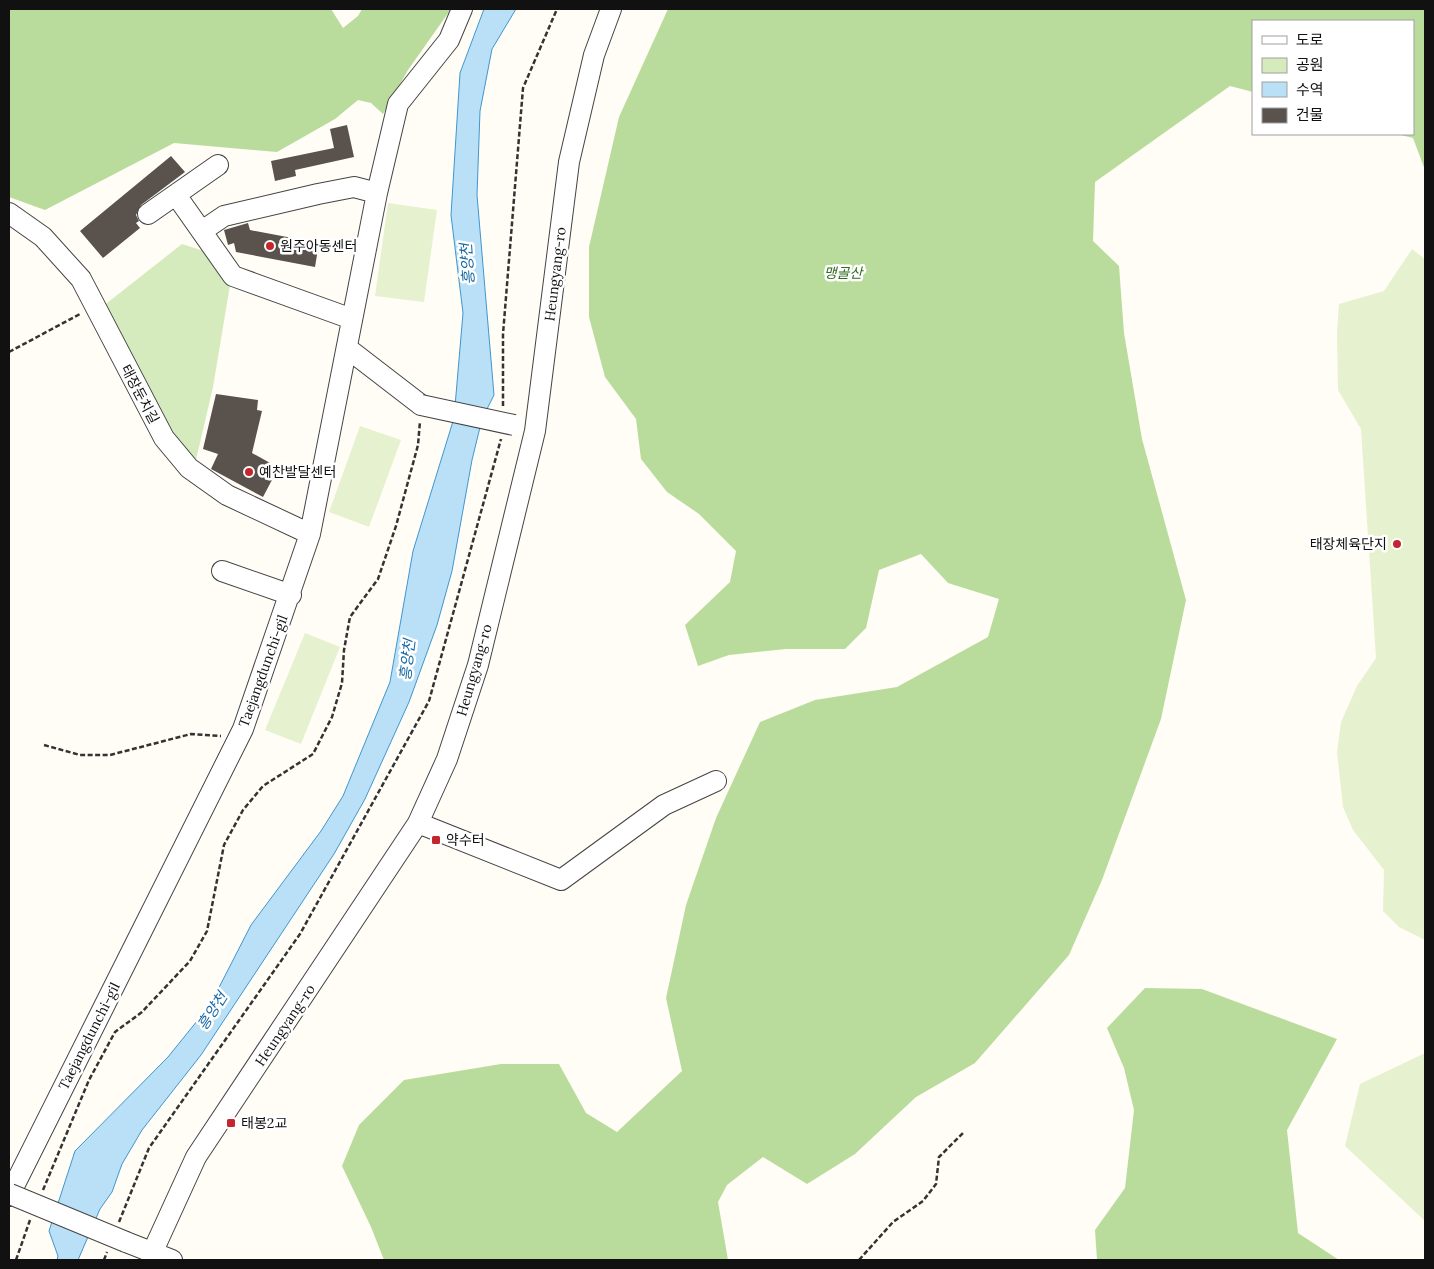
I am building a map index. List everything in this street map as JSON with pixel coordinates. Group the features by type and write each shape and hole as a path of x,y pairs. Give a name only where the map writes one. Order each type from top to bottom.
{"street":[{"name":"Taejangdunchi-gil","path":"9,1194 243,729 291,595 310,534 377,193 398,104 449,40 462,9"},
{"name":"Heungyang-ro","path":"152,1256 196,1157 418,823 447,759 478,665 535,430 569,162 594,55 611,9"},
{"path":"148,214 218,165"},
{"path":"202,230 224,216 318,194 354,187 377,193"},
{"path":"176,195 233,276 352,319"},
{"name":"태장둔치길","path":"9,213 43,237 81,278 164,438 189,468 227,495 310,534"},
{"path":"347,348 421,405 535,430"},
{"path":"222,571 291,595"},
{"path":"418,823 561,880 664,805 716,781"},
{"path":"9,1194 122,1234 152,1256 172,1260"}],"path":[{"path":"122,1234 149,1148 300,934 429,701 507,423 503,334 523,88 557,9"},
{"path":"9,352 94,306"},
{"path":"41,1193 89,1080 115,1032 142,1012 190,961 207,931 224,845 243,810 263,786 313,754 332,717 342,683 344,650 350,617 378,579 390,544 418,445 421,405"},
{"path":"44,745 80,755 110,754 191,734 227,737 243,729"},
{"path":"858,1260 893,1222 923,1201 936,1184 939,1157 964,1132"},
{"path":"16,1260 30,1219"},
{"path":"104,1260 107,1252"}],"green space":[{"path":"9,9 331,9 343,28 358,16 362,9 451,9 408,70 383,114 371,103 358,100 335,119 277,152 174,143 45,210 9,197"},
{"name":"맹골산","path":"668,9 1425,9 1425,170 1413,138 1401,135 1414,135 1414,20 1252,20 1252,92 1230,86 1095,182 1093,241 1119,266 1124,333 1142,439 1186,600 1161,719 1102,880 1069,955 975,1063 916,1097 855,1154 807,1184 763,1157 727,1185 718,1202 728,1260 384,1260 371,1227 342,1166 359,1125 404,1080 501,1064 559,1064 586,1113 617,1132 682,1071 666,998 686,905 716,818 760,722 815,700 897,687 988,637 999,599 948,583 921,554 879,570 866,628 845,649 786,649 729,655 698,666 685,625 730,582 736,551 699,514 667,492 641,459 636,419 605,377 589,317 589,247 619,117"},
{"path":"388,203 437,210 424,302 375,296"},
{"path":"182,244 210,253 230,285 213,387 195,464 155,411 157,402 134,374 102,307"},
{"name":"태장체육단지","path":"1412,249 1425,259 1425,940 1399,927 1383,911 1384,870 1353,830 1343,807 1337,752 1341,722 1357,686 1376,658 1361,429 1338,390 1337,333 1339,304 1384,291"},
{"path":"360,426 401,440 369,527 329,512"},
{"path":"305,633 340,647 301,744 265,730"},
{"path":"1145,988 1202,989 1337,1039 1287,1130 1298,1233 1339,1260 1097,1260 1095,1230 1125,1188 1134,1110 1124,1068 1107,1028"},
{"path":"1425,1053 1425,1221 1345,1146 1360,1084"}],"water":[{"name":"흥양천","path":"484,9 516,9 492,49 480,111 477,195 494,395 482,419 472,460 452,571 437,625 409,702 365,799 334,854 201,1055 142,1130 122,1164 112,1192 100,1209 78,1260 57,1260 58,1256 49,1231 75,1151 168,1057 210,1005 251,925 321,831 343,796 390,682 413,551 454,418 463,313 451,215 460,73"}],"building":[{"path":"347,125 354,157 295,170 296,176 275,181 271,161 334,148 330,129"},
{"path":"171,156 185,172 141,205 136,215 139,221 136,223 140,228 103,258 80,231"},
{"path":"248,223 250,230 319,243 315,267 236,252 234,243 228,245 224,230"},
{"path":"216,394 258,400 257,410 262,411 252,453 272,464 266,474 273,478 263,497 211,469 218,454 203,449"}],"place":[{"name":"원주아동센터","path":"270,246"},
{"name":"예찬발달센터","path":"249,472"},
{"name":"태장체육단지","path":"1397,544"},
{"name":"약수터","path":"436,840"},
{"name":"태봉2교","path":"231,1123"}]}
